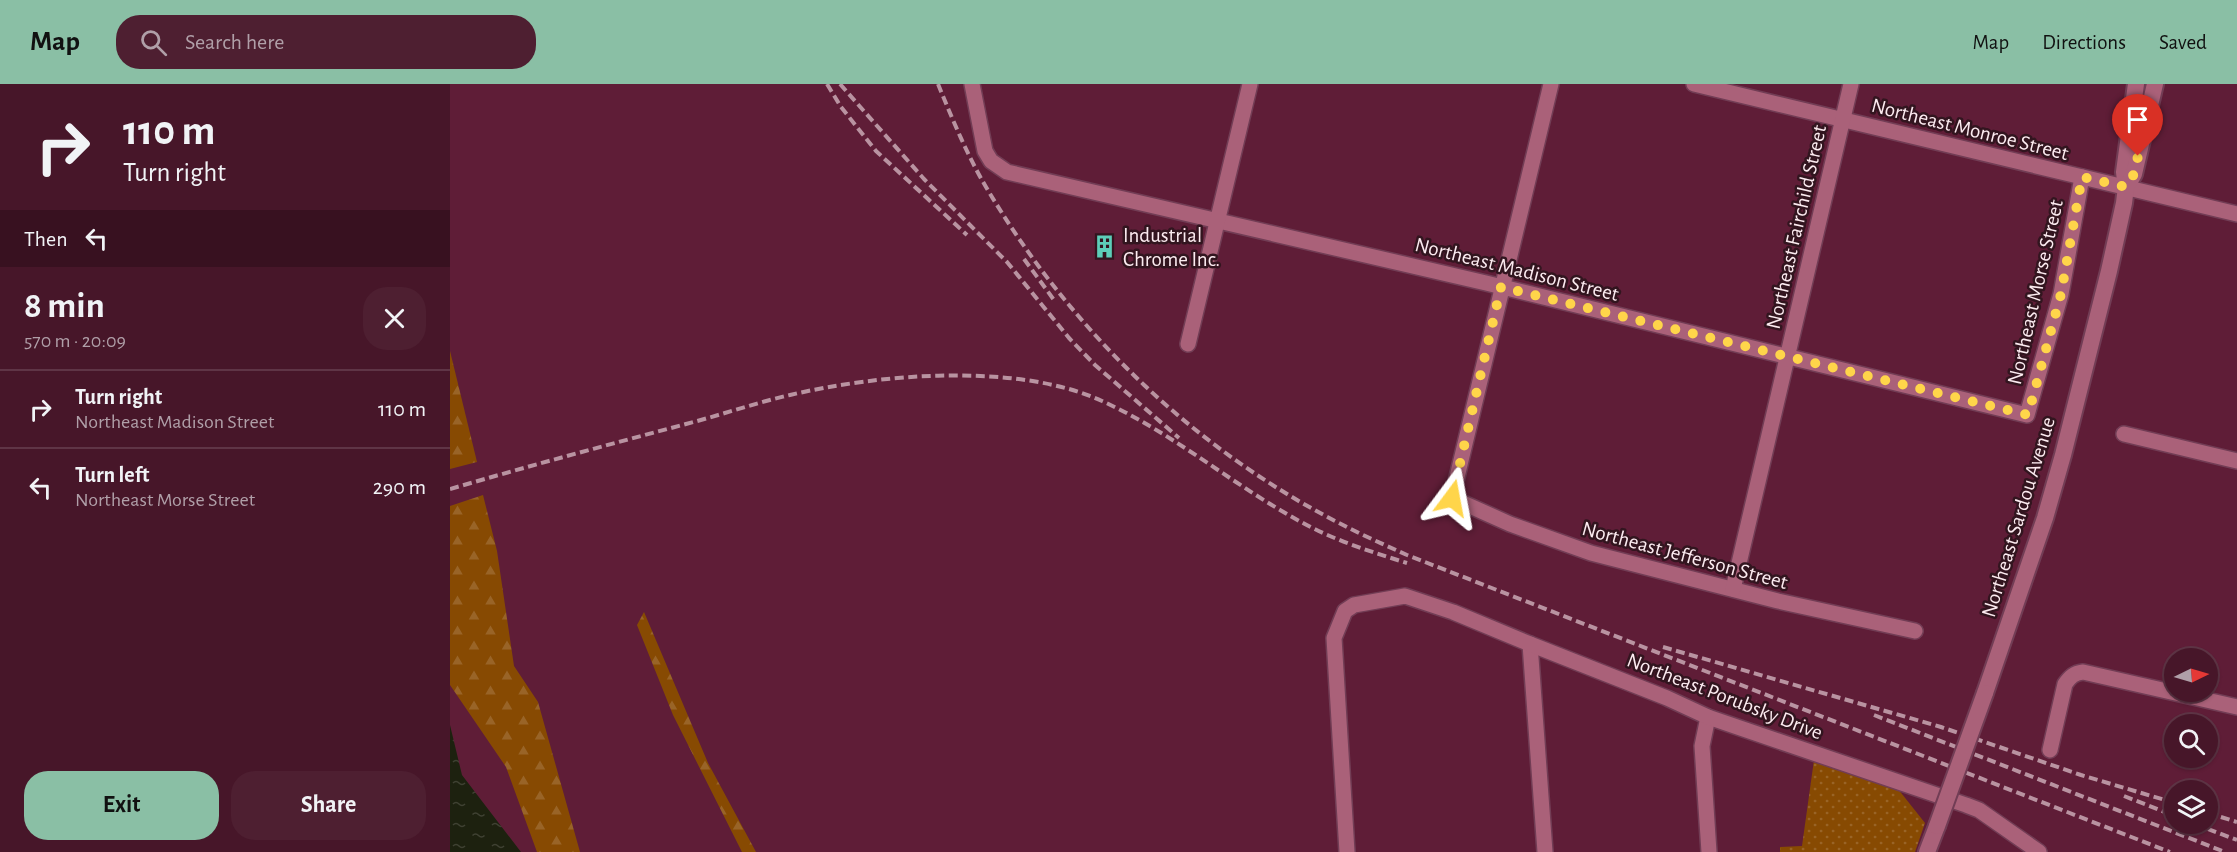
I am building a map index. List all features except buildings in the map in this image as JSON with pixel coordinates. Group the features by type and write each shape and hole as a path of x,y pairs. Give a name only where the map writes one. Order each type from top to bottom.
{"main road":[{"path":"2126,187 2124,172 2136,84"},
{"name":"Northeast Sardou Avenue","path":"1927,852 2045,518 2109,271 2126,187 2134,174 2155,84"}],"street":[{"name":"Northeast Madison Street","path":"972,84 985,152 997,167 1006,172 1501,287 2028,415"},
{"path":"1188,344 1250,84"},
{"path":"1501,287 1551,84"},
{"name":"Northeast Monroe Street","path":"1694,84 2237,214"},
{"name":"Northeast Fairchild Street","path":"1733,589 1851,84"},
{"name":"Northeast Morse Street","path":"2028,415 2061,294 2082,177"},
{"name":"Northeast Jefferson Street","path":"1501,287 1452,498 1510,524 1573,548 1778,601 1916,631"},
{"path":"2124,434 2237,461"},
{"name":"Northeast Porubsky Drive","path":"1347,852 1334,638 1345,612 1354,605 1405,596 1667,698 1708,717 1933,792 1972,808 2039,852"},
{"path":"1530,644 1545,852"},
{"path":"2050,750 2065,684 2076,673 2083,672 2143,684 2237,707"},
{"path":"1708,717 1702,746 1709,852"}],"green space":[{"path":"450,351 477,462 450,469"},
{"path":"483,495 497,551 514,666 538,702 580,852 537,852 506,767 450,685 450,506"},
{"path":"644,612 708,763 756,852 742,852 673,715 637,625"},
{"path":"1814,760 1898,789 1925,823 1915,852 1780,852 1780,847 1802,846"}],"water":[{"path":"450,725 462,775 521,852 450,852"}],"railway":[{"path":"827,84 841,107 876,151 967,235"},
{"path":"840,84 924,179 1007,262 1069,338 1095,365 1179,438"},
{"path":"938,84 966,149 986,187 1019,239 1056,289 1096,336 1140,381 1186,422 1235,460 1287,494 1349,528 1407,555 2170,852"},
{"path":"1024,259 1054,300"},
{"path":"450,489 790,395 905,377 989,376 1068,389 1102,401 1154,428 1252,493 1303,523 1341,541 1407,563"},
{"path":"1663,647 1941,727 2081,775 2164,800"},
{"path":"1874,715 2225,852"},
{"path":"2124,796 2164,812"},
{"path":"2218,816 2237,822"},
{"path":"2218,833 2237,840"}],"place":[{"name":"Industrial Chrome Inc.","path":"1105,247"}],"route":[{"path":"1452,498 1501,287 2028,415 2061,294 2082,177 2126,187 2134,174 2138,156"}]}
